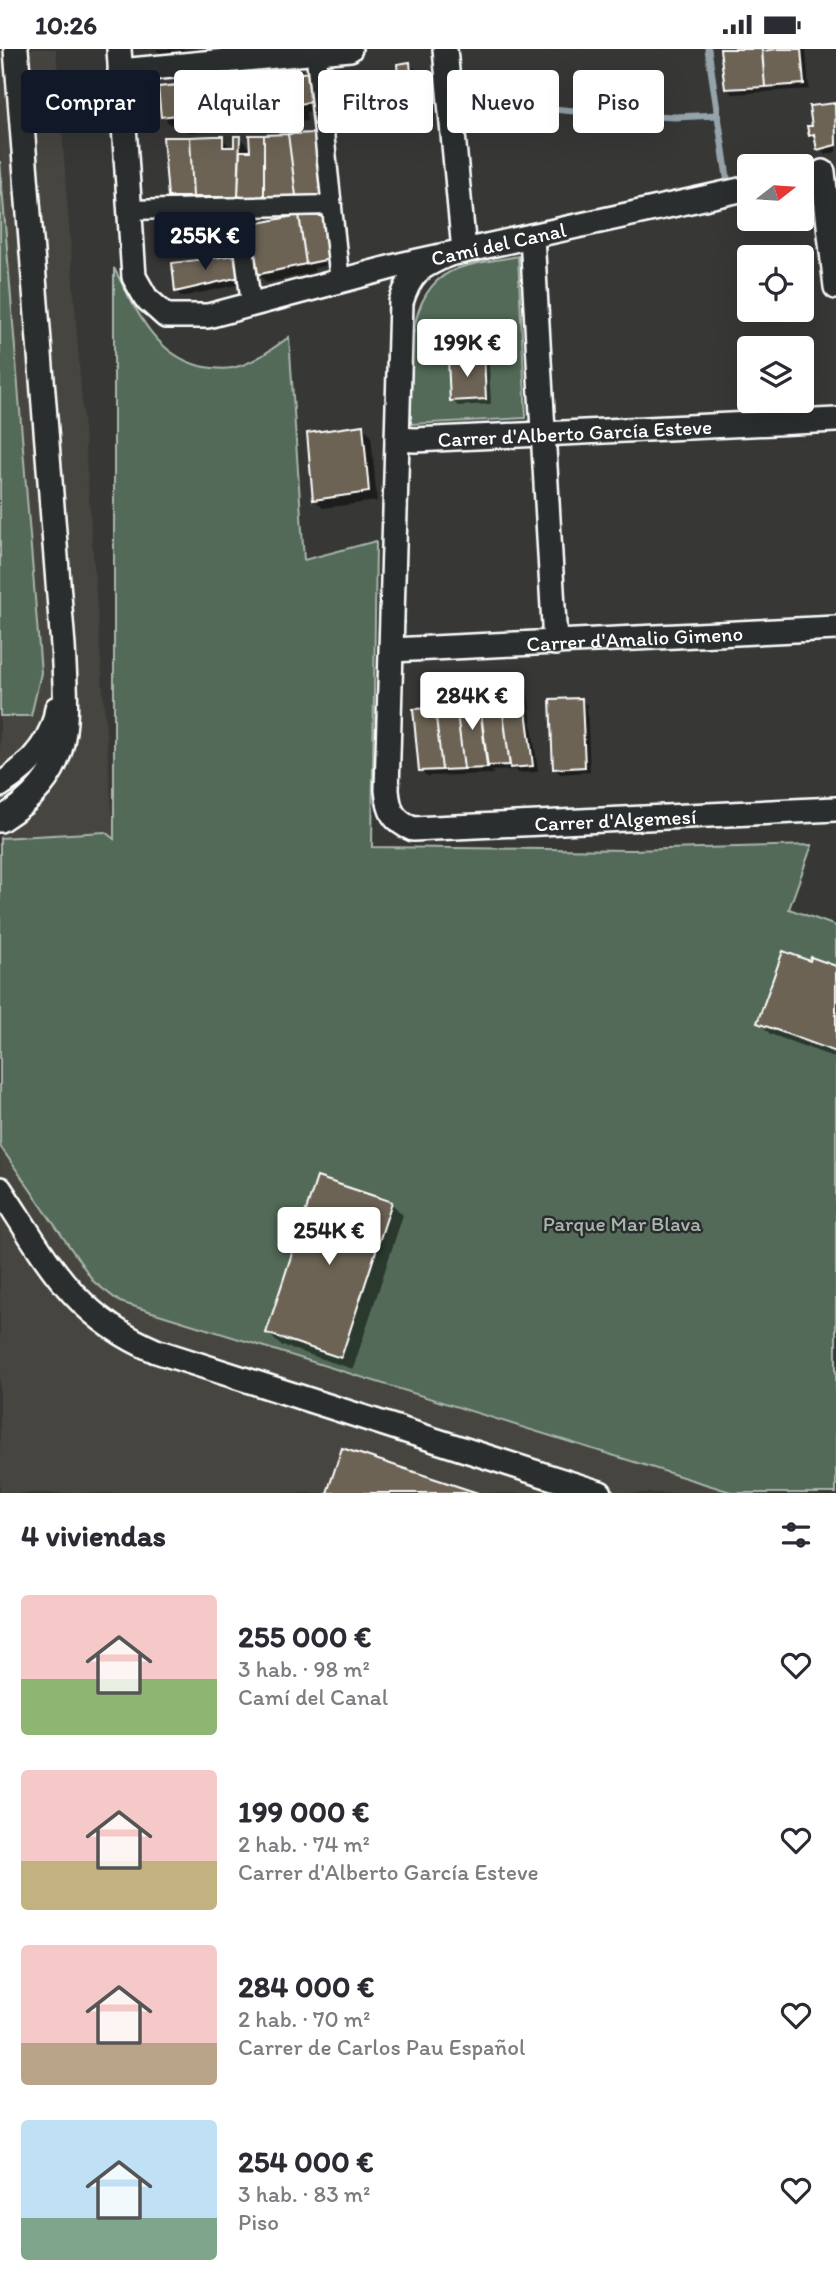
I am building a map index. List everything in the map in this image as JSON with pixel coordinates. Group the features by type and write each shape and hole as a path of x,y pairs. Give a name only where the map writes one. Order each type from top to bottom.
{"street":[{"path":"0,820 30,798 43,782 63,745 67,722 64,646 16,49"},
{"path":"332,205 129,210 119,60 350,49"},
{"path":"392,650 401,302 412,274 422,266 456,253 445,49"},
{"path":"315,51 340,282"},
{"path":"820,172 835,274"},
{"name":"Camí del Canal","path":"129,210 134,277 146,298 166,316 208,316 456,253 737,191"},
{"path":"239,207 251,304"},
{"path":"532,236 555,643"},
{"name":"Carrer d'Alberto García Esteve","path":"397,439 836,420"},
{"name":"Carrer d'Amalio Gimeno","path":"392,650 836,628"},
{"path":"0,785 33,758 50,732 56,717 64,646"},
{"name":"Carrer d'Algemesí","path":"392,650 387,790 389,808 398,823 413,829 836,809"},
{"path":"0,1188 68,1289 99,1320 137,1343 600,1493"}],"shaded area":[{"path":"0,49 56,49 58,70 21,70 21,133 62,133 114,840 528,848 767,1493 0,1493"}],"green space":[{"path":"0,161 41,673 31,716 0,716"},
{"path":"518,256 526,418 411,424 413,335 426,294 440,278 459,268"},
{"name":"Parque Mar Blava","path":"114,268 147,327 157,340 184,360 200,366 232,368 255,360 289,337 304,560 376,541 372,847 631,850 812,845 789,909 836,926 836,1493 734,1493 120,1302 94,1282 0,1146 0,838 105,832 114,839"}],"building":[{"path":"720,49 762,49 765,87 725,89"},
{"path":"801,49 804,84 765,87 762,51"},
{"path":"410,62 411,70 397,70 397,64"},
{"path":"311,72 314,102 304,103 304,73"},
{"path":"174,85 174,115 161,117 160,87"},
{"path":"835,103 836,145 817,150 814,134 809,136 807,126 812,126 809,106"},
{"path":"318,133 323,196 296,196 288,134"},
{"path":"288,134 296,196 264,197 264,135"},
{"path":"249,135 264,135 264,197 238,197 240,151 250,151"},
{"path":"223,136 223,147 234,147 234,136 240,136 238,197 193,197 190,137"},
{"path":"163,137 190,137 193,197 168,197"},
{"path":"326,210 330,259 306,264 299,214"},
{"path":"230,213 234,238 170,241 167,214"},
{"path":"299,215 306,264 256,275 248,225"},
{"path":"237,255 240,277 175,292 172,263"},
{"path":"484,357 486,399 450,401 448,359"},
{"path":"363,425 369,492 313,500 307,433"},
{"path":"522,678 533,766 510,768 499,679"},
{"path":"479,696 488,768 464,769 455,697"},
{"path":"455,697 464,769 442,770 434,699"},
{"path":"582,698 585,767 553,769 550,699"},
{"path":"501,699 510,765 487,766 479,700"},
{"path":"435,708 442,770 419,771 413,709"},
{"path":"783,951 810,961 811,957 836,966 836,1052 757,1023"},
{"path":"317,1177 392,1202 341,1358 266,1333"},
{"path":"342,1448 478,1493 327,1493"}],"waterway":[{"path":"708,49 727,177"},
{"path":"559,110 675,117 718,115"}]}
